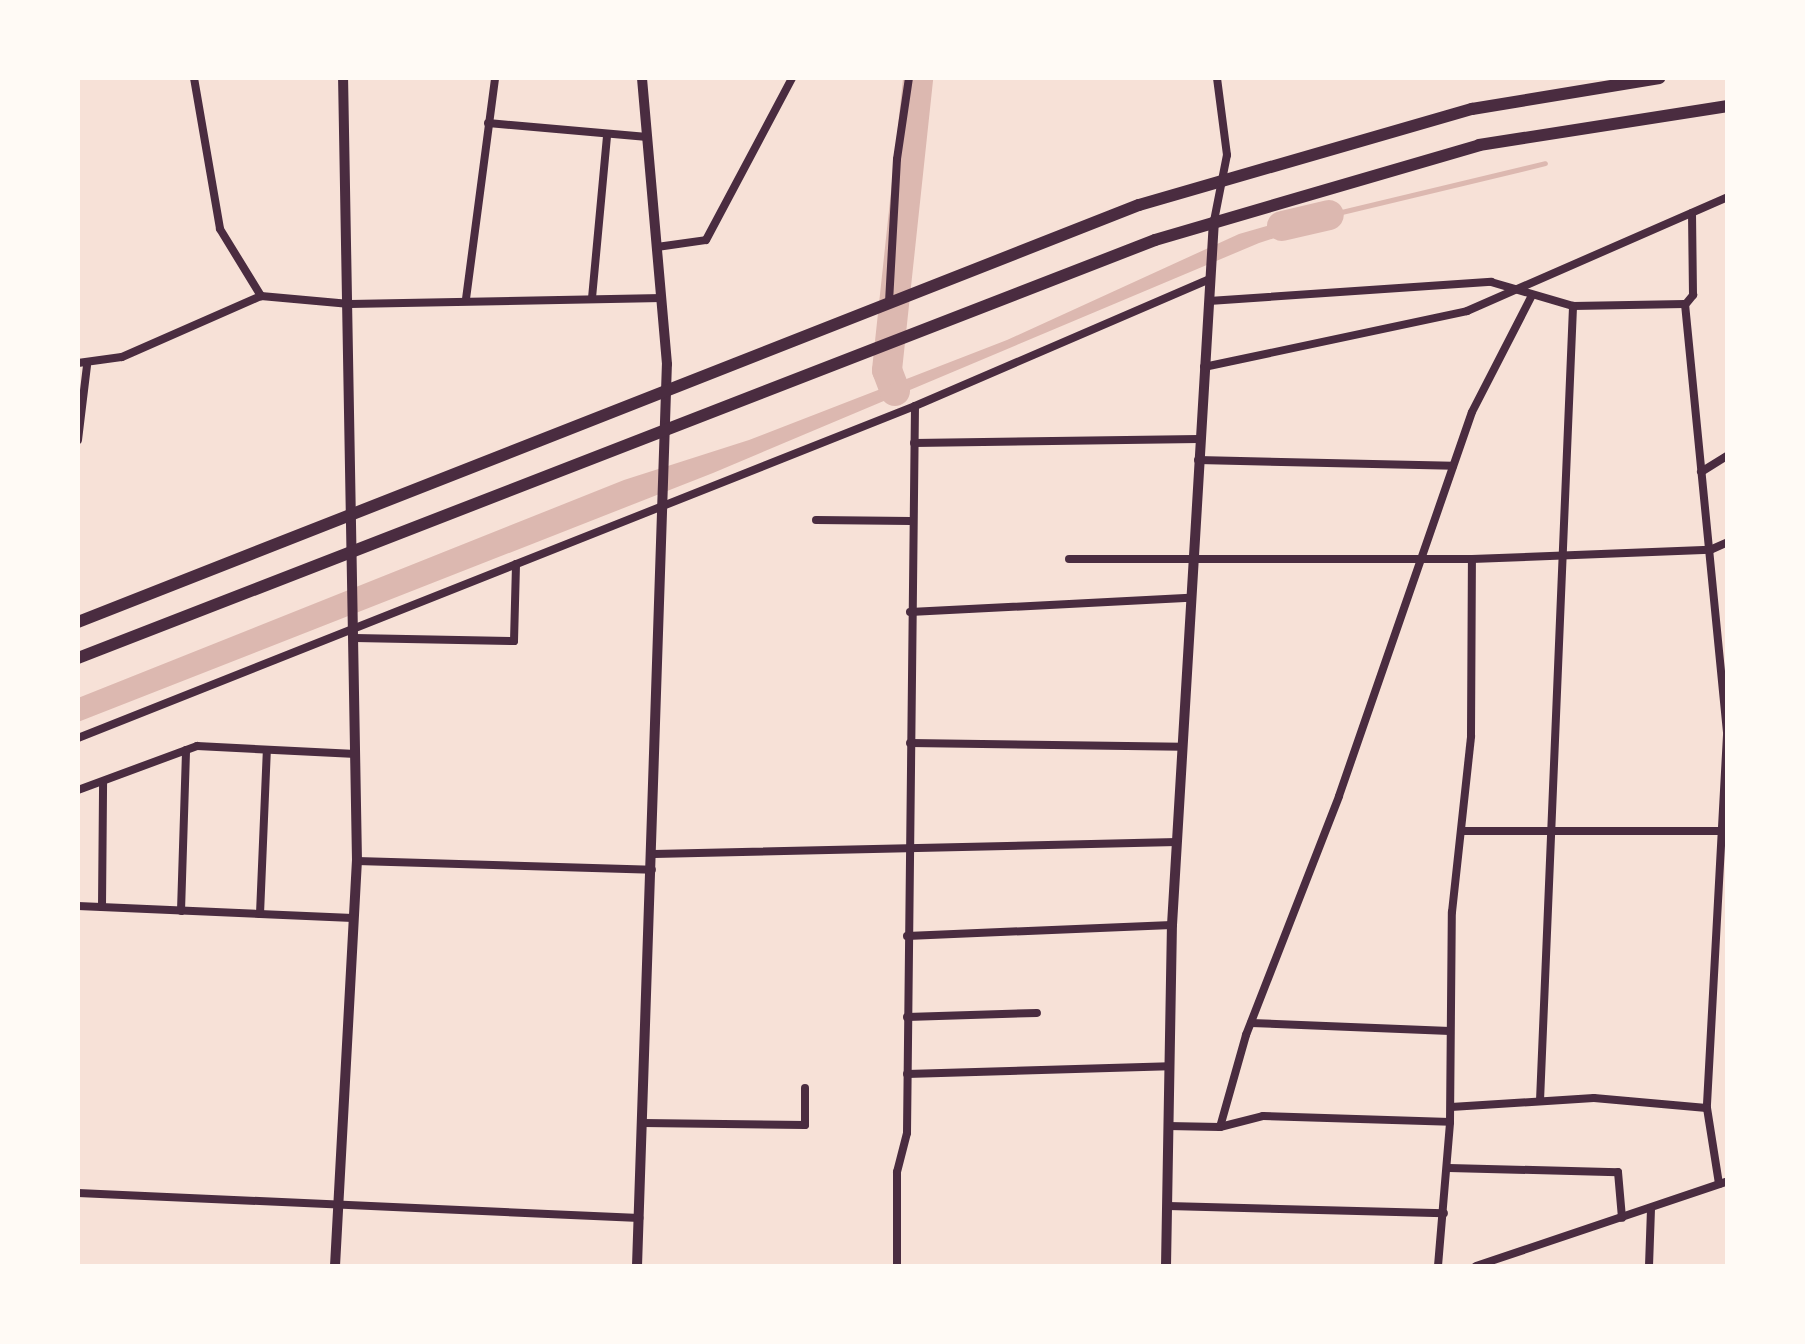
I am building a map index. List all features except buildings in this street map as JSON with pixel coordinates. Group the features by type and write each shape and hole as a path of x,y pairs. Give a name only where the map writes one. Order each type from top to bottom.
{"highway":[{"path":"78,622 890,302 1222,179 1472,109 1660,78"},
{"path":"78,658 1214,224 1479,145 1728,106"}],"street":[{"path":"194,78 220,229 261,296"},
{"path":"335,1266 357,860 343,78"},
{"path":"466,299 495,78"},
{"path":"637,1266 654,870 667,390 642,78"},
{"path":"657,248 706,240 792,78"},
{"path":"890,302 897,159 909,78"},
{"path":"1166,1266 1172,925 1192,558 1214,224 1228,133 1217,78"},
{"path":"488,123 647,137"},
{"path":"592,298 607,135"},
{"path":"1204,367 1385,332 1516,290 1728,197"},
{"path":"1476,1266 1723,1183 1707,1108 1727,758 1723,640 1685,306 1693,295 1692,213"},
{"path":"78,738 354,624 915,406 1210,274"},
{"path":"1209,301 1491,282 1531,297 1573,306 1685,306"},
{"path":"78,440 82,365 261,296 350,304 662,298"},
{"path":"1220,1127 1251,1024 1340,796 1472,412 1531,297"},
{"path":"1540,1100 1573,306"},
{"path":"897,1266 907,1074 915,406"},
{"path":"914,442 1200,439"},
{"path":"1701,472 1728,455"},
{"path":"1198,460 1453,466"},
{"path":"816,520 911,522"},
{"path":"1069,559 1472,559 1710,550 1728,542"},
{"path":"1438,1266 1451,1107 1452,912 1464,831 1472,559"},
{"path":"355,638 514,642 516,564"},
{"path":"910,612 1190,598"},
{"path":"910,743 1182,747"},
{"path":"78,790 186,750 356,754"},
{"path":"181,910 186,750"},
{"path":"260,914 266,750"},
{"path":"102,907 103,782"},
{"path":"1464,831 1725,831"},
{"path":"654,854 910,844 1177,842"},
{"path":"357,860 654,870"},
{"path":"78,906 354,918"},
{"path":"908,936 1172,925"},
{"path":"907,1017 1038,1013"},
{"path":"1251,1024 1450,1031"},
{"path":"907,1074 1169,1066"},
{"path":"644,1123 806,1125 805,1088"},
{"path":"1451,1107 1594,1098 1707,1108"},
{"path":"1168,1126 1220,1127 1263,1116 1450,1122"},
{"path":"1448,1168 1618,1172 1622,1218"},
{"path":"78,1193 639,1218"},
{"path":"1168,1206 1444,1214"},
{"path":"1649,1266 1651,1208"}],"shaded area":[{"path":"1315,212 1325,222 1259,243 713,473 78,722 78,698 624,480 749,440 1007,340 1239,234"}],"waterway":[{"path":"895,391 887,370 918,78"},
{"path":"1329,215 1545,163"},
{"path":"1282,226 1329,215"}]}
